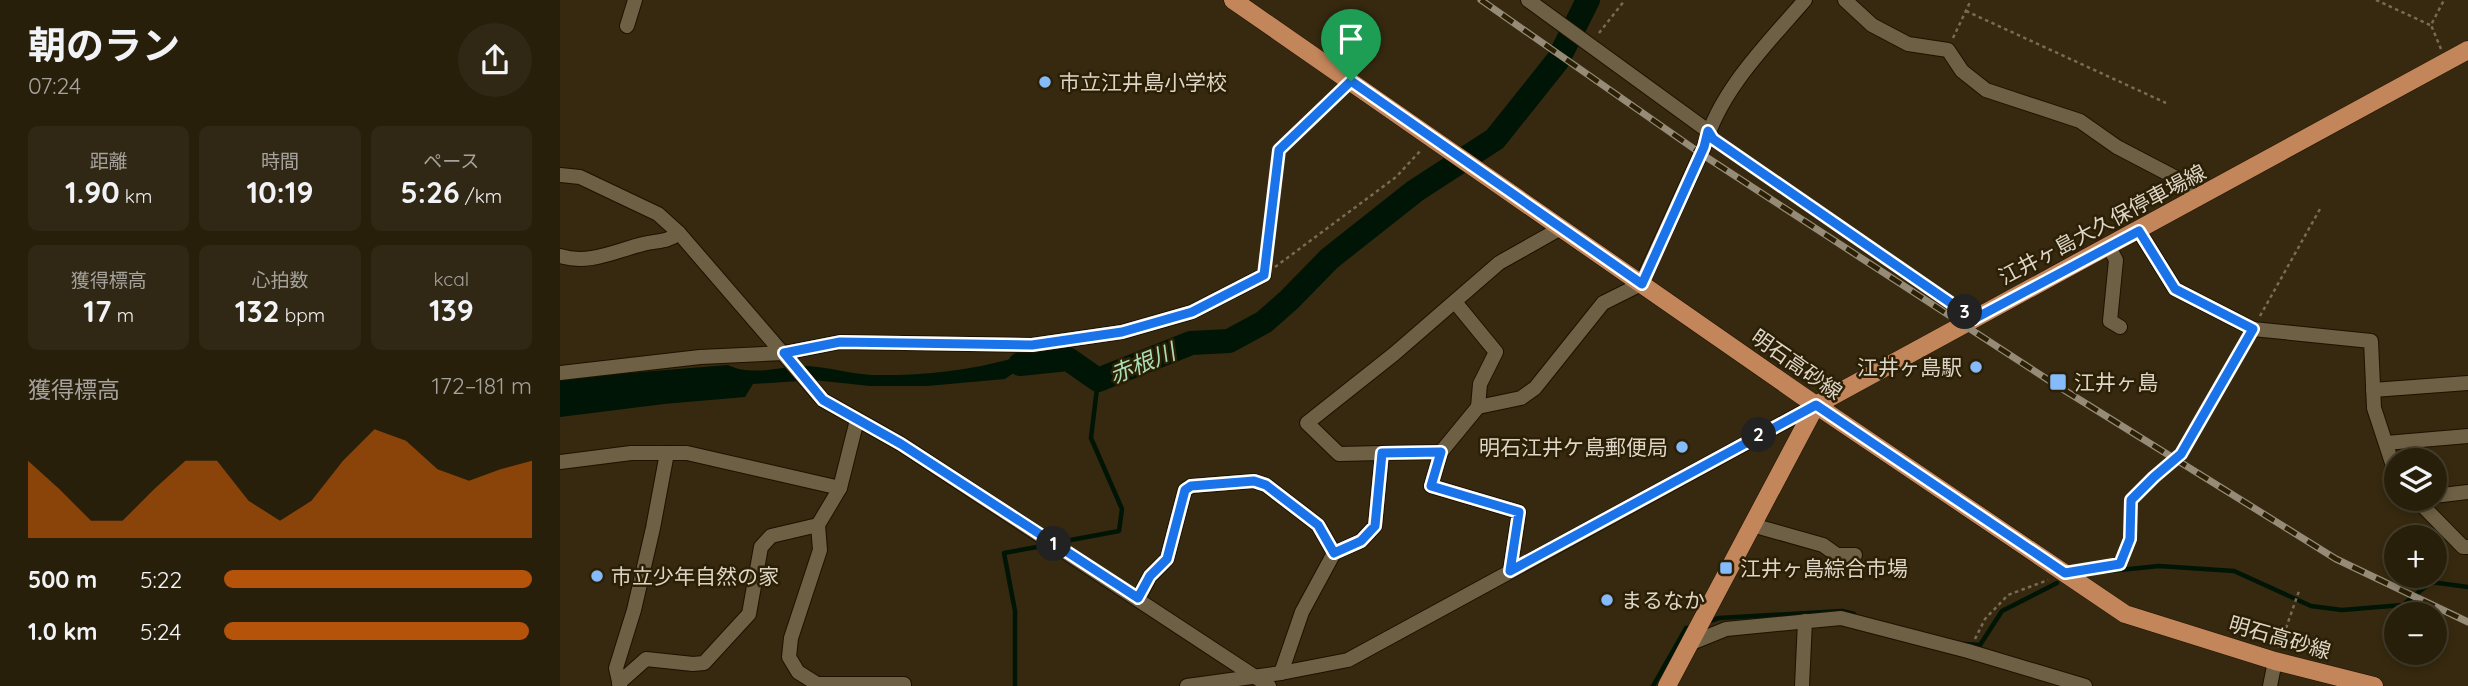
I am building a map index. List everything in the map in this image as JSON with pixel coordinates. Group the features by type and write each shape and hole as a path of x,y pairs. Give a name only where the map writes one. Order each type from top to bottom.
{"main road":[{"name":"明石高砂線","path":"1233,0 1816,405 2124,614 2275,660 2374,686"},
{"name":"江井ヶ島大久保停車場線","path":"1816,405 2468,50"},
{"path":"1667,686 1816,405"}],"street":[{"path":"627,26 635,0"},
{"path":"1528,0 1708,131"},
{"path":"1478,407 1521,398 1535,388 1603,303 1642,284 1704,147 1708,131 1740,76 1805,0"},
{"path":"1844,0 1872,24 1908,44 1948,50 1962,71 1986,90 2080,121 2117,147 2184,182 2195,200"},
{"path":"560,174 580,177 658,214 679,233 823,400 901,444 1269,686"},
{"path":"1441,452 1339,454 1307,423 1394,354 1499,263 1561,228"},
{"path":"2139,231 2175,289 2253,329 2371,341 2374,408 2388,448"},
{"path":"560,256 572,260 599,257 645,243 670,240 679,233"},
{"path":"2109,247 2116,260 2109,321 2120,327"},
{"path":"560,373 700,357 784,353 840,342 1032,345 1122,332 1192,312 1264,275"},
{"path":"1454,302 1496,352 1480,384 1478,407 1441,452 1431,486 1519,512 1510,571"},
{"path":"2373,390 2468,383"},
{"path":"1187,686 1281,673 1348,660 1816,405"},
{"path":"857,420 841,488 818,525 820,550 791,638 789,657 798,673 817,684 904,686"},
{"path":"2386,443 2468,436"},
{"path":"560,462 631,453 687,453 841,488"},
{"path":"667,453 634,610 616,668 620,684 646,659 704,663 749,614 761,547 771,536 818,525"},
{"path":"1281,673 1302,612 1334,553 1361,541 1375,526 1382,453"},
{"path":"1138,598 1150,576 1167,559 1185,490 1191,486 1254,481 1266,485 1318,525 1334,553"},
{"path":"2447,494 2468,492"},
{"path":"2428,511 2463,547 2468,547"},
{"path":"1752,525 1824,545 1837,555 1855,555"},
{"path":"1689,644 1727,629 1841,618 1968,651 2085,686"},
{"path":"1802,686 1805,621"},
{"path":"2270,686 2275,660"}],"path":[{"path":"1590,44 1625,0"},
{"path":"1948,50 1971,0"},
{"path":"2376,0 2431,25 2445,62"},
{"path":"2431,25 2444,0"},
{"path":"1966,11 2165,103"},
{"path":"1264,275 1279,150 1351,81"},
{"path":"1708,131 1713,139 1974,319"},
{"path":"1264,275 1396,177 1432,138"},
{"path":"1968,651 1986,619 2008,595 2065,573 2120,564 2130,539 2131,500 2181,454 2320,209"},
{"path":"2275,660 2299,591"}],"shaded area":[{"path":"1011,359 1055,361 1019,369 1005,379 927,386 870,386 814,380 753,384 745,397 560,417 560,380 579,377 728,365 747,370 807,366 872,375 907,375 960,370"}],"waterway":[{"name":"赤根川","path":"1020,364 1068,359 1098,380 1191,343 1229,341 1264,322 1329,259 1415,191 1495,139 1558,60 1588,0"},
{"path":"1060,542 1119,531 1122,509 1091,438 1098,380"},
{"path":"1015,686 1015,611 1004,553 1048,545"},
{"path":"2090,573 2159,566 2234,571 2311,606 2342,610 2403,605 2431,582 2468,587"},
{"path":"1964,644 1980,645 2002,611 2057,583"},
{"path":"1707,622 1719,618 1842,611 1854,614"},
{"path":"1653,686 1686,628 1692,627"}],"railway":[{"path":"1481,0 1700,153 2056,385 2336,559 2468,622"}],"place":[{"name":"市立江井島小学校","path":"1045,82"},
{"name":"江井ヶ島駅","path":"1976,367"},
{"name":"江井ヶ島","path":"2058,382"},
{"name":"明石江井ケ島郵便局","path":"1682,447"},
{"name":"江井ヶ島綜合市場","path":"1726,568"},
{"name":"市立少年自然の家","path":"597,576"},
{"name":"まるなか","path":"1607,600"}],"route":[{"path":"1351,81 1642,284 1704,147 1708,131 1713,139 1974,319 2139,231 2175,289 2253,329 2181,454 2131,500 2130,539 2120,564 2065,573 1816,405 1510,571 1519,512 1431,486 1441,452 1382,453 1375,526 1361,541 1334,553 1318,525 1266,485 1254,481 1191,486 1185,490 1167,559 1150,576 1138,598 901,444 823,400 784,353 840,342 1032,345 1122,332 1192,312 1264,275 1279,150 1351,81"}]}
